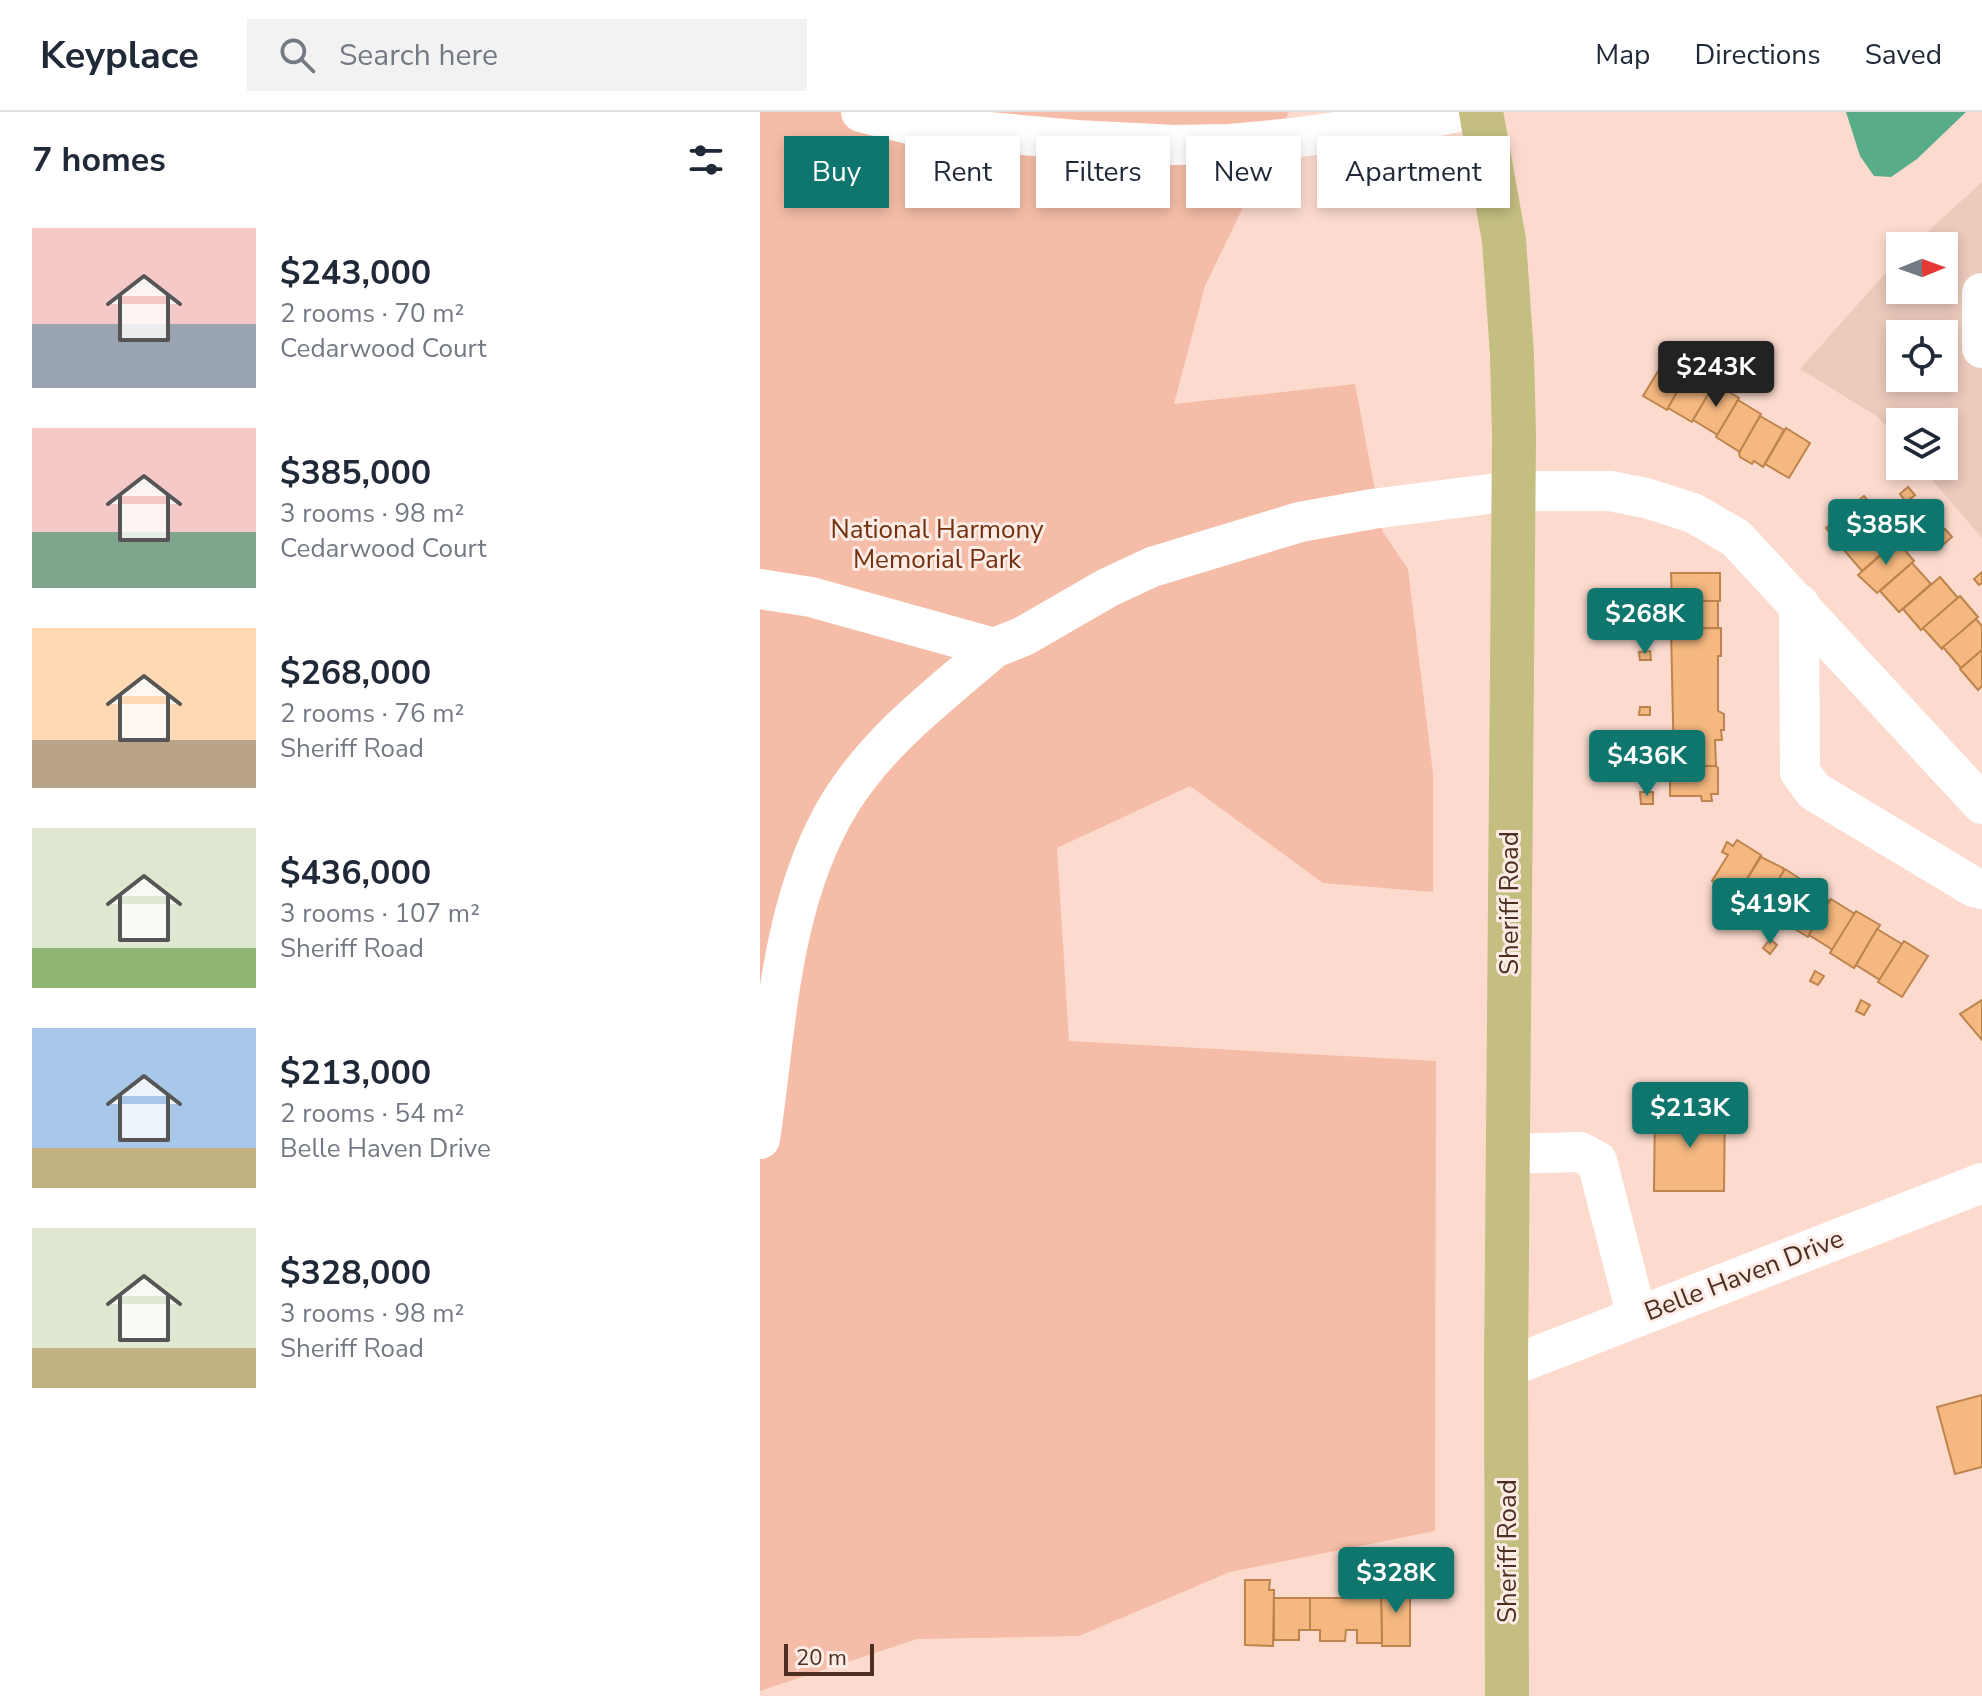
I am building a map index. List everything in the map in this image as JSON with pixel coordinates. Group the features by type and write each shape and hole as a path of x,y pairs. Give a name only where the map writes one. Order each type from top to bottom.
{"main road":[{"name":"Sheriff Road","path":"1481,112 1504,240 1514,438 1507,1154 1507,1696"}],"street":[{"path":"861,112 913,125 1076,140 1174,145 1293,138 1457,112"},
{"path":"1982,293 1982,348"},
{"path":"760,1139 787,941 803,882 820,839 841,802 866,768 913,718 994,648 1024,636 1107,588 1152,567 1300,522 1512,491 1610,491 1646,498 1693,513 1736,538 1982,804"},
{"path":"760,589 811,597 994,648"},
{"path":"1799,604 1800,772 1814,791 1982,889"},
{"path":"1507,1154 1580,1152 1597,1161 1637,1317"},
{"name":"Belle Haven Drive","path":"1506,1368 1982,1183"}],"shaded area":[{"path":"1846,112 1966,112 1917,159 1891,177 1874,176 1860,156"},
{"path":"1982,182 1982,538 1932,480 1958,480 1958,408 1886,408 1886,426 1878,417 1800,369 1886,273 1886,304 1958,304 1958,232 1927,232"}],"green space":[{"name":"National Harmony Memorial Park","path":"760,112 1289,112 1277,136 1186,136 1186,208 1243,208 1205,286 1174,404 1355,384 1383,532 1408,569 1433,773 1433,892 1323,883 1190,786 1057,848 1069,1041 1436,1061 1435,1531 1230,1572 1079,1636 917,1639 760,1691"}],"building":[{"path":"1665,360 1688,373 1667,410 1643,396"},
{"path":"1689,371 1714,385 1692,422 1668,408"},
{"path":"1715,383 1739,398 1718,435 1693,420"},
{"path":"1738,400 1761,414 1740,452 1716,437"},
{"path":"1760,416 1784,430 1763,467 1740,457 1739,453"},
{"path":"1786,428 1810,443 1789,478 1765,464"},
{"path":"1908,487 1915,495 1906,502 1900,494"},
{"path":"1864,496 1882,517 1845,549 1826,528"},
{"path":"1876,522 1894,543 1862,571 1844,550"},
{"path":"1945,529 1952,537 1944,544 1938,536"},
{"path":"1897,541 1914,561 1877,593 1858,575"},
{"path":"1912,563 1931,584 1899,612 1880,591"},
{"path":"1982,572 1982,583 1979,585 1974,579"},
{"path":"1671,573 1720,573 1720,601 1672,601"},
{"path":"1940,577 1958,598 1921,630 1903,609"},
{"path":"1960,596 1978,617 1942,649 1923,628"},
{"path":"1639,597 1651,597 1651,605 1640,606"},
{"path":"1672,601 1718,601 1718,628 1671,629"},
{"path":"1976,619 1982,626 1982,650 1961,668 1943,647"},
{"path":"1721,628 1718,711 1724,714 1724,730 1721,730 1722,740 1715,740 1716,766 1674,766 1671,629"},
{"path":"1982,650 1982,686 1978,690 1960,669"},
{"path":"1650,651 1651,660 1640,660 1639,652"},
{"path":"1640,707 1650,707 1650,715 1639,715"},
{"path":"1646,761 1657,761 1658,771 1647,772"},
{"path":"1670,766 1716,766 1718,794 1711,794 1712,801 1702,801 1701,796 1670,796"},
{"path":"1640,792 1653,792 1653,804 1641,804"},
{"path":"1737,840 1761,855 1737,896 1712,881 1728,855 1722,852 1727,842 1733,846"},
{"path":"1761,857 1784,871 1762,907 1739,892"},
{"path":"1785,869 1808,884 1783,925 1759,911"},
{"path":"1807,886 1830,901 1808,937 1785,923"},
{"path":"1831,899 1855,914 1833,950 1809,935"},
{"path":"1724,908 1731,913 1725,922 1718,918"},
{"path":"1856,911 1880,925 1854,968 1830,953"},
{"path":"1877,929 1902,944 1880,980 1856,965"},
{"path":"1770,939 1777,945 1770,954 1763,948"},
{"path":"1904,941 1928,956 1902,997 1878,982"},
{"path":"1815,971 1824,976 1818,985 1810,981"},
{"path":"1861,1000 1870,1005 1864,1015 1856,1011"},
{"path":"1982,1000 1982,1040 1960,1014"},
{"path":"1655,1108 1725,1108 1724,1191 1654,1191"},
{"path":"1982,1395 1982,1467 1955,1474 1937,1407"},
{"path":"1374,1576 1381,1576 1381,1585 1374,1586"},
{"path":"1245,1580 1270,1580 1269,1590 1274,1590 1273,1646 1245,1645"},
{"path":"1389,1580 1407,1580 1407,1591 1410,1590 1410,1646 1382,1646 1381,1591 1389,1590"},
{"path":"1343,1594 1381,1595 1382,1643 1357,1643 1357,1630 1346,1630 1345,1641 1320,1641 1320,1630 1310,1630 1310,1598 1343,1598"},
{"path":"1274,1598 1310,1598 1310,1630 1299,1630 1299,1640 1274,1640"}]}
